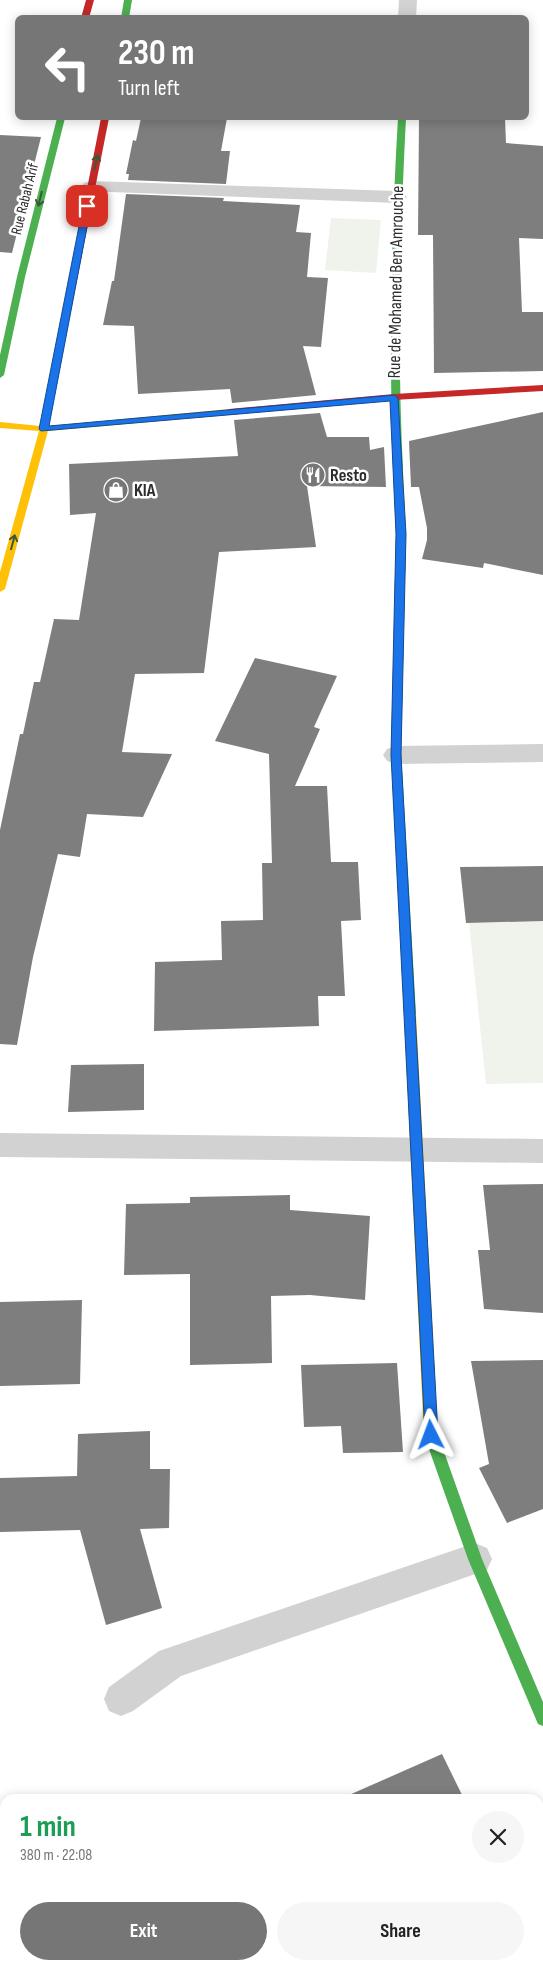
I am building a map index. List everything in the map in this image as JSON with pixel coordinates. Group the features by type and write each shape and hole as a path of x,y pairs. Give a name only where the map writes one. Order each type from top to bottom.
{"main road":[{"path":"86,15 90,0"},
{"path":"126,15 128,0"},
{"name":"Rue Rabah Arif","path":"0,375 21,277 60,120"},
{"path":"0,590 44,429 105,120"},
{"name":"Rue de Mohamed Ben Amrouche","path":"402,120 397,197 394,398 401,534 396,755 418,1151 431,1435 475,1559 543,1719"},
{"path":"0,425 44,429 394,398 543,388"}],"street":[{"path":"407,15 408,0"},
{"path":"91,187 397,197"},
{"path":"396,755 543,753"},
{"path":"0,1145 543,1151"},
{"path":"121,1699 171,1663 475,1559"}],"shaded area":[{"path":"331,218 381,220 376,273 325,270"},
{"path":"543,921 543,1083 486,1084 469,922"}],"building":[{"path":"141,120 227,120 221,151 230,151 226,184 128,180 129,174 126,174 133,140 136,141"},
{"path":"419,120 505,120 506,143 543,146 543,239 519,238 522,312 543,312 543,371 434,373 433,235 418,235"},
{"path":"0,135 41,137 12,253 0,252"},
{"path":"126,194 224,198 223,201 300,205 296,232 311,233 307,277 328,278 321,347 303,346 316,395 232,403 230,389 138,394 134,326 103,325 112,281 114,281"},
{"path":"543,412 543,575 484,563 483,568 422,559 427,540 427,528 419,487 411,487 409,441"},
{"path":"320,413 327,437 369,437 370,450 384,447 386,487 307,486 316,547 219,552 204,673 135,674 122,752 172,754 143,817 87,814 80,857 58,854 33,957 17,1045 0,1044 0,830 20,734 23,734 34,682 40,682 54,619 79,620 96,513 70,515 69,464 238,456 234,420"},
{"path":"255,658 337,676 314,727 320,729 295,786 327,786 331,862 358,862 361,920 341,921 345,996 318,996 319,1026 154,1031 155,962 222,960 221,921 263,920 262,863 272,863 269,754 215,741"},
{"path":"543,866 543,921 466,923 460,867"},
{"path":"144,1064 144,1110 68,1112 71,1065"},
{"path":"543,1184 543,1313 484,1309 478,1250 490,1250 483,1185"},
{"path":"290,1195 290,1210 370,1216 365,1300 310,1295 271,1296 272,1363 190,1365 190,1274 124,1275 126,1204 190,1203 190,1197"},
{"path":"82,1300 80,1384 0,1386 0,1302"},
{"path":"543,1360 543,1509 507,1523 479,1468 489,1464 471,1361"},
{"path":"397,1363 403,1452 343,1453 341,1426 304,1427 301,1365"},
{"path":"150,1431 150,1469 170,1469 169,1528 140,1529 162,1608 106,1625 80,1530 0,1532 0,1478 77,1476 78,1434"},
{"path":"442,1754 462,1794 351,1794"}],"traffic: fast":[{"path":"126,15 128,0"},
{"path":"0,375 21,277 60,120"},
{"path":"398,469 395,294 402,120"},
{"path":"396,751 410,1014"},
{"path":"430,1417 431,1435 475,1559 543,1719"}],"traffic: slow":[{"path":"0,589 44,429 53,381"},
{"path":"0,425 44,429 229,412"},
{"path":"396,751 401,534 398,469"},
{"path":"410,1014 430,1417"}],"traffic: jam":[{"path":"86,15 90,0"},
{"path":"53,381 105,120"},
{"path":"229,412 394,397 543,388"}],"place":[{"name":"Resto","path":"313,475"},
{"name":"KIA","path":"116,490"}],"route":[{"path":"87,206 44,429 394,398 401,534 396,755 417,1131 431,1435"}]}
